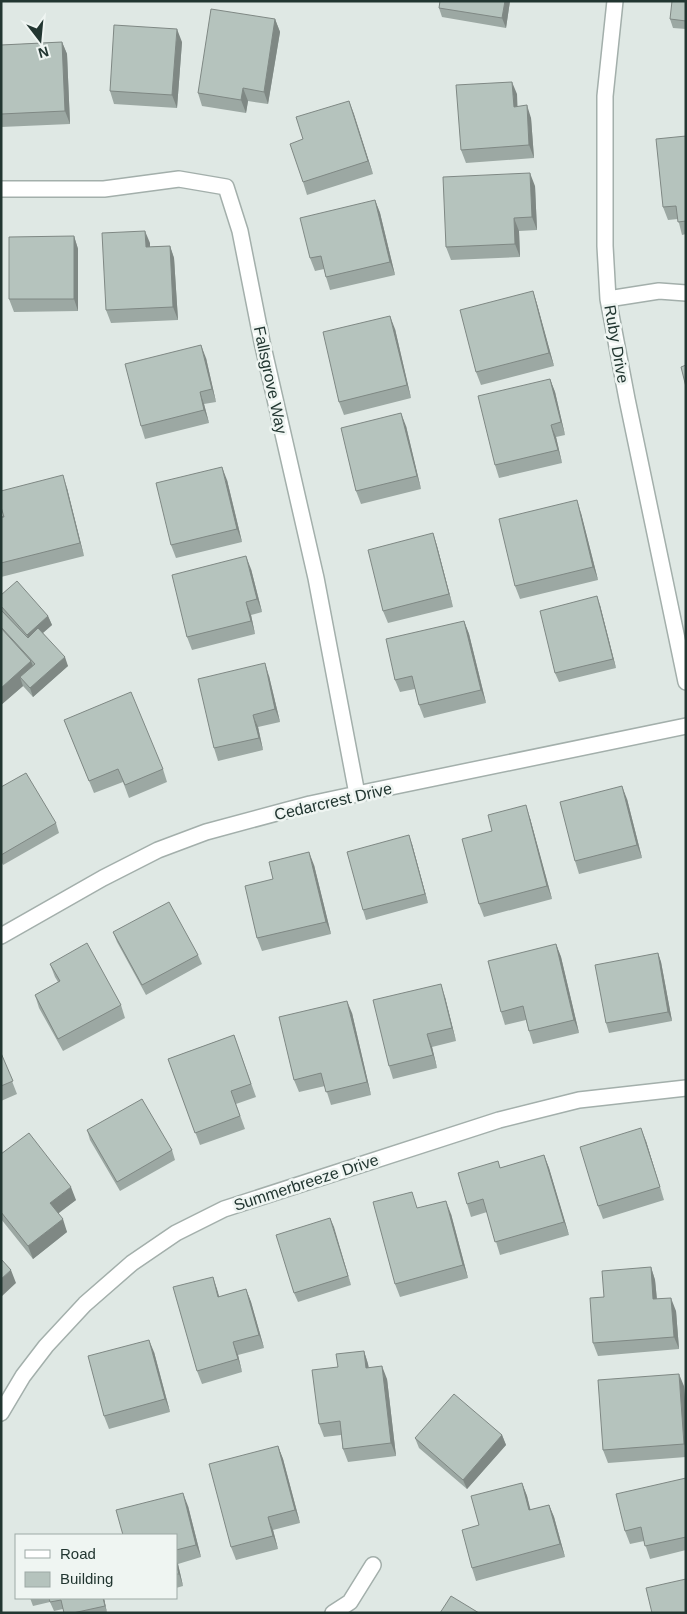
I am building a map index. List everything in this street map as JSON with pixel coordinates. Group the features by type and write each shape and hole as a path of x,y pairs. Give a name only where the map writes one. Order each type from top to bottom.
{"street":[{"name":"Ruby Drive","path":"615,1 605,96 604,246 608,299 686,682"},
{"name":"Fallsgrove Way","path":"1,189 104,189 179,180 226,188 240,231 262,342 316,578 357,794"},
{"path":"608,299 659,292 686,293"},
{"name":"Cedarcrest Drive","path":"1,936 103,878 158,850 206,832 310,804 686,726"},
{"name":"Summerbreeze Drive","path":"1,1412 23,1376 46,1346 85,1304 132,1263 176,1233 224,1209 499,1120 579,1100 686,1088"},
{"path":"333,1613 350,1602 373,1565"}],"building":[{"path":"440,1 505,1 502,18 439,8"},
{"path":"672,1 686,1 686,21 670,19"},
{"path":"211,9 275,19 264,92 243,88 241,100 198,93"},
{"path":"114,25 177,29 172,95 110,91"},
{"path":"62,42 65,111 1,114 1,45"},
{"path":"512,82 514,107 527,105 529,145 461,150 456,85"},
{"path":"349,101 368,161 303,182 290,144 303,139 296,117"},
{"path":"686,136 686,221 678,222 676,206 663,207 656,139"},
{"path":"530,173 532,217 514,218 515,244 446,247 443,177"},
{"path":"375,200 390,262 326,277 321,256 310,258 300,218"},
{"path":"145,231 146,247 170,246 173,307 106,310 102,233"},
{"path":"74,236 74,299 9,299 9,237"},
{"path":"533,291 549,353 476,372 460,310"},
{"path":"390,316 407,385 339,402 323,332"},
{"path":"201,345 212,389 200,392 204,410 141,426 125,364"},
{"path":"686,365 686,387 681,367"},
{"path":"550,379 561,422 551,425 558,450 495,465 478,396"},
{"path":"401,413 417,476 356,491 341,428"},
{"path":"222,467 237,529 171,545 156,483"},
{"path":"63,475 80,543 1,563 1,517 4,517 1,507 1,491"},
{"path":"577,500 593,567 515,586 499,519"},
{"path":"433,533 449,594 383,611 368,550"},
{"path":"246,556 257,599 246,602 251,621 187,637 172,575"},
{"path":"17,581 48,616 27,635 1,606 1,595"},
{"path":"597,596 613,659 555,673 540,611"},
{"path":"1,610 28,638 38,628 65,657 30,688 20,677 35,664 1,627"},
{"path":"464,621 481,690 419,705 412,676 395,680 386,639"},
{"path":"1,628 31,661 1,688"},
{"path":"265,663 275,709 253,715 259,738 214,748 198,679"},
{"path":"131,692 163,769 125,785 118,769 89,781 64,720"},
{"path":"26,773 56,823 1,855 1,787"},
{"path":"622,786 637,845 575,861 560,802"},
{"path":"526,805 547,886 479,904 462,839 492,831 488,815"},
{"path":"409,835 425,894 363,910 347,852"},
{"path":"309,852 326,922 257,938 245,886 273,879 269,862"},
{"path":"169,902 198,955 142,985 113,932"},
{"path":"87,943 121,1005 58,1039 35,995 60,981 50,964"},
{"path":"556,944 574,1020 529,1031 523,1006 501,1012 488,961"},
{"path":"658,953 668,1012 606,1023 595,965"},
{"path":"441,984 452,1028 427,1034 433,1055 389,1066 373,1000"},
{"path":"347,1001 367,1082 326,1092 321,1073 294,1080 279,1017"},
{"path":"234,1035 251,1084 231,1091 240,1116 195,1133 168,1059"},
{"path":"1,1053 13,1081 1,1086"},
{"path":"142,1099 172,1150 117,1182 87,1130"},
{"path":"641,1128 660,1187 598,1206 580,1147"},
{"path":"29,1133 71,1187 50,1203 63,1219 28,1246 1,1212 1,1154"},
{"path":"544,1155 564,1222 495,1242 483,1199 467,1204 458,1173 498,1161 500,1168"},
{"path":"412,1192 417,1208 446,1201 463,1265 395,1284 373,1202"},
{"path":"330,1218 348,1276 294,1293 276,1235"},
{"path":"1,1259 11,1270 1,1279"},
{"path":"651,1267 653,1299 671,1298 674,1337 593,1343 590,1298 604,1297 602,1271"},
{"path":"213,1277 218,1297 246,1289 259,1335 233,1342 238,1359 197,1371 173,1287"},
{"path":"149,1340 165,1399 104,1416 88,1356"},
{"path":"364,1351 366,1368 382,1366 391,1443 343,1449 340,1421 319,1424 312,1370 338,1367 336,1354"},
{"path":"679,1374 684,1444 603,1450 598,1380"},
{"path":"454,1394 502,1435 463,1480 415,1438"},
{"path":"278,1446 295,1510 268,1517 273,1536 231,1547 209,1464"},
{"path":"686,1478 686,1537 645,1546 641,1527 625,1531 616,1494"},
{"path":"522,1483 529,1510 549,1505 560,1544 472,1568 462,1530 479,1525 471,1496"},
{"path":"183,1493 196,1545 178,1550 178,1534 123,1534 116,1510"},
{"path":"686,1579 686,1613 652,1613 646,1588"},
{"path":"451,1596 479,1613 440,1613"},
{"path":"49,1599 103,1599 105,1606 73,1613 64,1613 61,1600 50,1602"}]}
